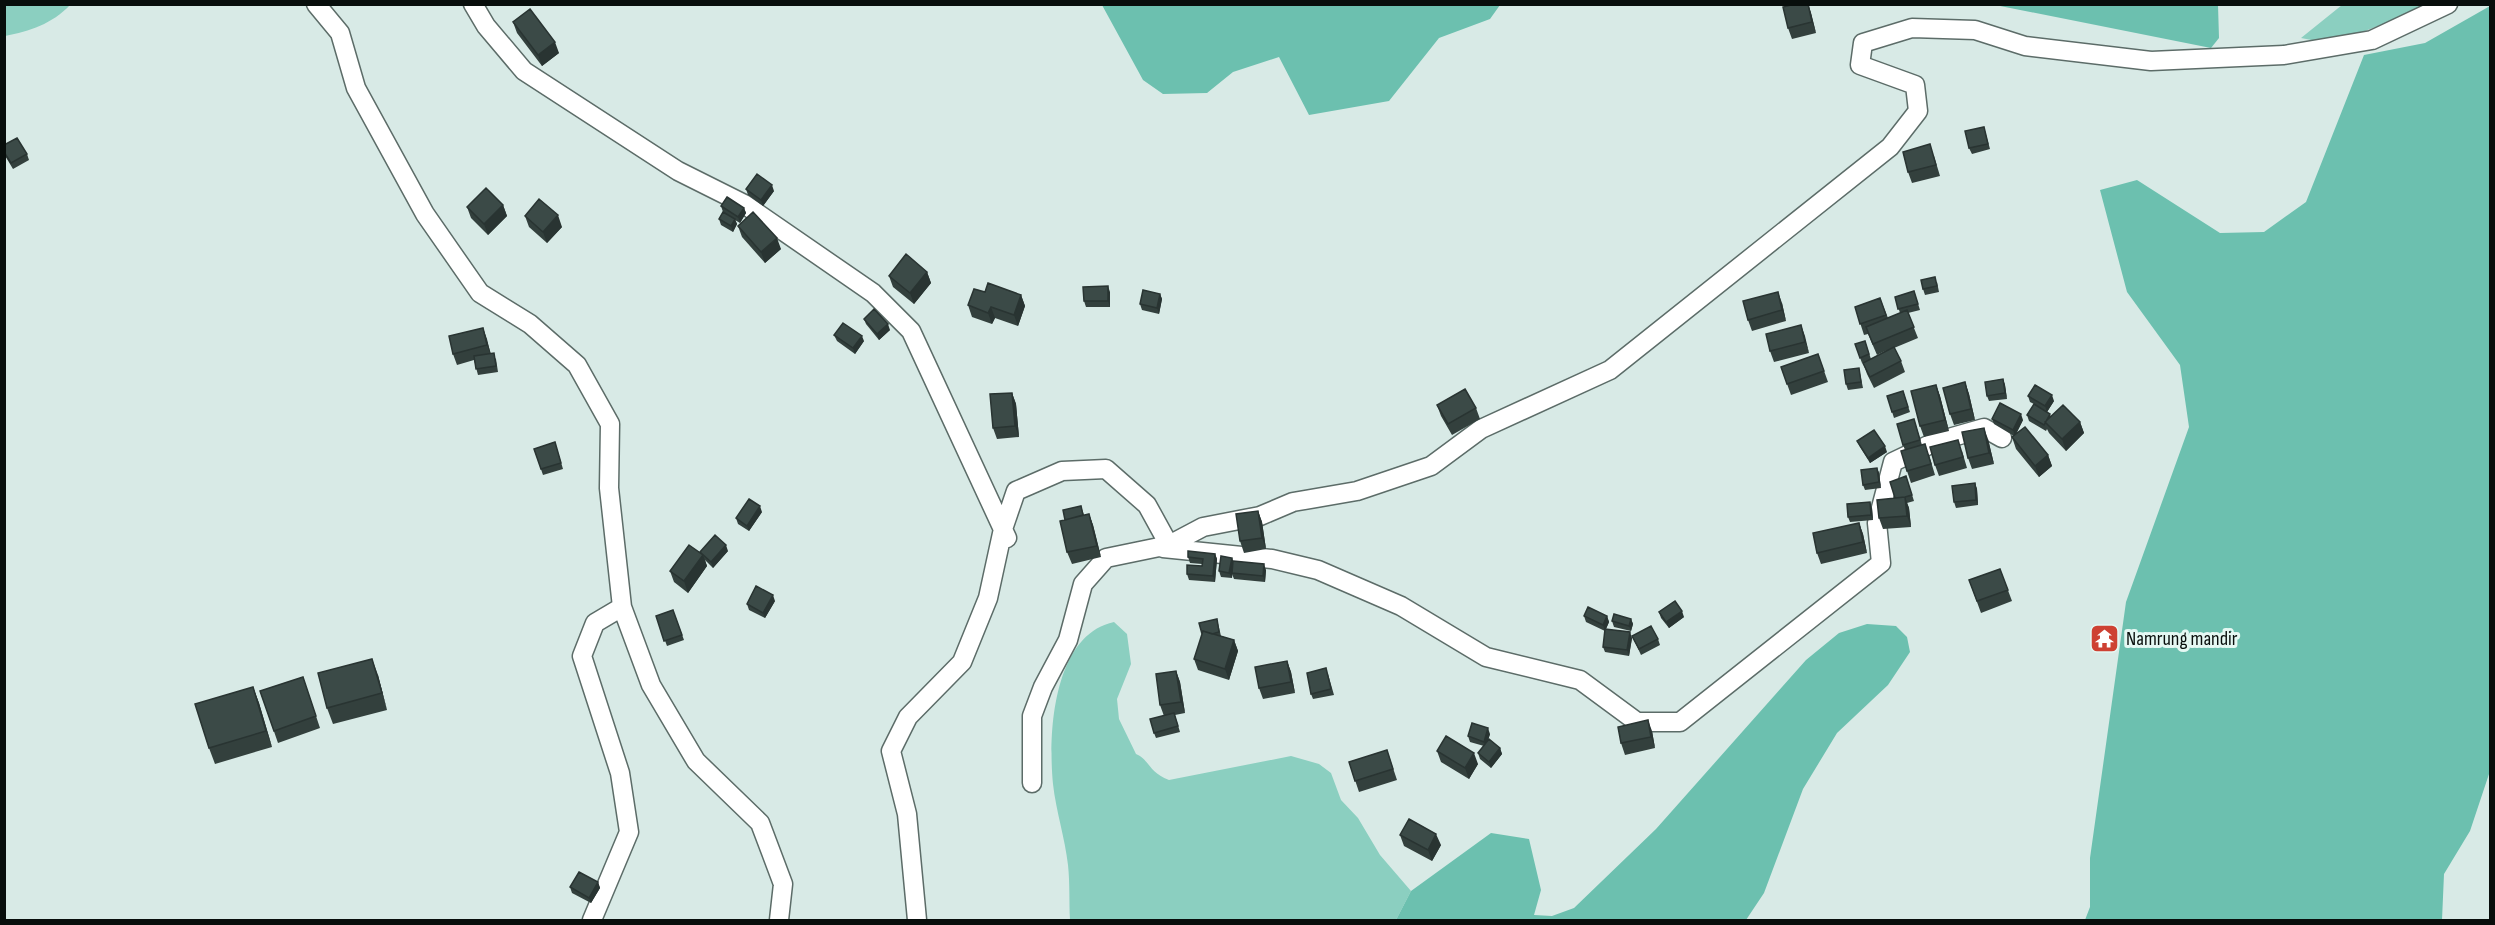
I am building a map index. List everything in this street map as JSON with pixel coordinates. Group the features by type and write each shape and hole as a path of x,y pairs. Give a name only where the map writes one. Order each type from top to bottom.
{"street":[{"path":"316,4 340,33 356,88 425,214 480,294 530,324 577,365 609,424 609,488 622,607 651,685 696,761 760,823 783,884 779,921"},
{"path":"473,4 486,26 524,71 678,171 744,204 873,293 911,331 1005,533"},
{"path":"1032,783 1032,716 1043,687 1068,640 1083,584 1106,558 1162,546 1203,527 1260,516 1293,502 1357,491 1431,466 1481,429 1610,370 1890,147 1918,111 1915,85 1860,65 1863,43 1912,27 1975,30 2025,46 2151,61 2284,55 2372,40 2448,4"},
{"path":"1162,546 1262,558 1318,570 1401,606 1486,657 1580,680 1637,722 1680,722 1881,563 1877,523 1893,462 1935,442 1984,428 2002,438"},
{"path":"917,921 906,814 891,751 908,717 962,662 988,598 1016,491 1062,471 1106,470 1147,505 1162,546"},
{"path":"592,921 628,832 620,773 582,656 595,623 622,607"}],"green space":[{"path":"4,5 70,5 56,17 40,26 5,36"},
{"path":"1102,5 1500,5 1490,19 1439,38 1389,101 1309,115 1279,57 1233,72 1207,93 1163,94 1143,80"},
{"path":"1995,5 2218,5 2219,38 2211,48"},
{"path":"2342,5 2431,5 2332,44 2301,38"},
{"path":"2490,6 2490,771 2470,831 2444,874 2442,920 2085,920 2090,907 2090,858 2126,602 2189,427 2180,365 2127,292 2100,190 2137,180 2220,233 2264,232 2306,202 2364,55 2425,43"},
{"path":"1114,622 1127,634 1131,664 1117,699 1119,719 1136,754 1144,759 1153,770 1169,780 1291,756 1319,764 1331,773 1341,800 1358,818 1380,855 1411,891 1396,920 1070,920 1068,865 1053,784 1054,714 1067,666 1078,646 1094,631"},
{"path":"1867,624 1896,626 1907,637 1910,652 1888,685 1837,733 1803,789 1764,893 1746,920 1396,920 1411,891 1491,833 1529,839 1541,890 1534,915 1552,916 1574,908 1656,829 1806,660 1839,633"}],"building":[{"path":"1808,4 1812,22 1788,28 1783,7"},
{"path":"530,9 555,42 538,55 513,22"},
{"path":"1984,127 1988,144 1969,148 1965,131"},
{"path":"17,138 27,154 11,163 4,152 4,145"},
{"path":"1930,144 1936,165 1908,172 1903,152"},
{"path":"757,174 772,185 761,200 746,189"},
{"path":"486,188 503,205 484,224 467,207"},
{"path":"727,197 744,208 738,217 721,206"},
{"path":"539,199 558,215 543,232 525,216"},
{"path":"723,212 735,219 731,226 719,219"},
{"path":"753,212 777,238 761,252 738,226"},
{"path":"906,254 927,272 910,293 889,276"},
{"path":"1935,277 1937,286 1923,289 1921,280"},
{"path":"988,283 1021,295 1014,315 991,307 988,313 968,305 974,289 985,292"},
{"path":"1108,286 1108,301 1084,301 1083,287"},
{"path":"1143,290 1160,294 1157,308 1140,304"},
{"path":"1914,291 1918,304 1898,309 1895,297"},
{"path":"1778,292 1782,310 1748,320 1743,301"},
{"path":"1880,298 1886,315 1860,324 1855,307"},
{"path":"874,309 888,324 877,334 864,319"},
{"path":"1907,310 1914,327 1873,344 1866,327"},
{"path":"843,323 862,336 853,348 834,335"},
{"path":"1801,325 1805,342 1770,351 1766,334"},
{"path":"483,328 487,345 453,354 449,336"},
{"path":"1865,341 1869,354 1860,358 1855,344"},
{"path":"1894,347 1901,361 1870,377 1863,363"},
{"path":"494,353 496,366 476,369 474,356"},
{"path":"1818,354 1824,371 1787,384 1781,367"},
{"path":"1859,368 1861,382 1846,384 1844,370"},
{"path":"2003,379 2005,393 1987,396 1985,382"},
{"path":"1965,382 1971,409 1950,414 1943,388"},
{"path":"1936,385 1945,420 1920,426 1911,391"},
{"path":"2035,385 2052,395 2045,406 2028,396"},
{"path":"1465,389 1476,408 1448,424 1437,405"},
{"path":"1903,391 1908,407 1892,412 1887,396"},
{"path":"1012,393 1015,426 993,428 990,394"},
{"path":"2000,403 2021,414 2013,430 1992,419"},
{"path":"2034,404 2050,414 2044,425 2027,415"},
{"path":"2063,405 2080,422 2062,439 2045,422"},
{"path":"1914,419 1920,440 1903,445 1897,424"},
{"path":"2025,427 2048,455 2035,466 2012,437"},
{"path":"1984,428 1989,453 1968,458 1962,432"},
{"path":"1874,430 1885,446 1868,458 1857,441"},
{"path":"1958,440 1963,457 1935,465 1930,447"},
{"path":"555,442 561,463 541,469 534,449"},
{"path":"1925,444 1931,464 1907,471 1901,451"},
{"path":"1877,468 1879,482 1863,485 1861,470"},
{"path":"1906,476 1912,495 1895,498 1890,482"},
{"path":"1975,483 1976,500 1954,502 1952,486"},
{"path":"1905,497 1907,516 1879,518 1877,500"},
{"path":"749,499 760,506 747,526 736,518"},
{"path":"1870,502 1871,515 1848,517 1847,504"},
{"path":"1081,506 1083,515 1065,520 1063,510"},
{"path":"1258,511 1262,538 1240,541 1236,514"},
{"path":"1089,514 1097,546 1067,552 1060,521"},
{"path":"1859,523 1863,542 1817,553 1813,533"},
{"path":"715,535 726,545 711,562 700,552"},
{"path":"689,545 703,555 684,581 670,571"},
{"path":"1188,551 1215,554 1213,576 1187,574 1187,565 1202,566 1203,559 1188,557"},
{"path":"1221,556 1232,558 1229,573 1219,571"},
{"path":"1233,561 1264,564 1263,576 1232,573"},
{"path":"2000,569 2008,590 1977,601 1969,580"},
{"path":"756,586 773,595 763,613 747,604"},
{"path":"1675,601 1682,611 1666,622 1659,612"},
{"path":"1588,607 1607,616 1603,625 1584,616"},
{"path":"673,610 682,635 664,641 656,616"},
{"path":"1614,614 1631,619 1629,626 1612,621"},
{"path":"1217,619 1219,632 1212,634 1203,631 1202,634 1199,623"},
{"path":"1651,626 1658,639 1639,649 1632,636"},
{"path":"1605,629 1630,632 1627,650 1603,647"},
{"path":"1203,631 1234,640 1225,669 1194,659"},
{"path":"372,659 382,693 327,708 318,673"},
{"path":"1287,661 1291,682 1259,688 1255,667"},
{"path":"1326,668 1331,689 1311,694 1307,673"},
{"path":"1176,671 1181,702 1160,705 1156,674"},
{"path":"303,677 316,716 274,731 260,691"},
{"path":"253,687 266,731 209,748 195,704"},
{"path":"1174,713 1178,726 1154,733 1150,719"},
{"path":"1648,720 1651,737 1621,743 1618,727"},
{"path":"1472,723 1488,728 1484,742 1468,736"},
{"path":"1446,736 1474,753 1465,768 1437,751"},
{"path":"1489,739 1500,748 1489,762 1478,753"},
{"path":"1387,750 1393,769 1355,781 1349,762"},
{"path":"1409,819 1436,834 1428,850 1400,835"},
{"path":"579,872 598,882 589,898 570,887"}],"place":[{"name":"Namrung mandir","path":"2105,639"}]}
